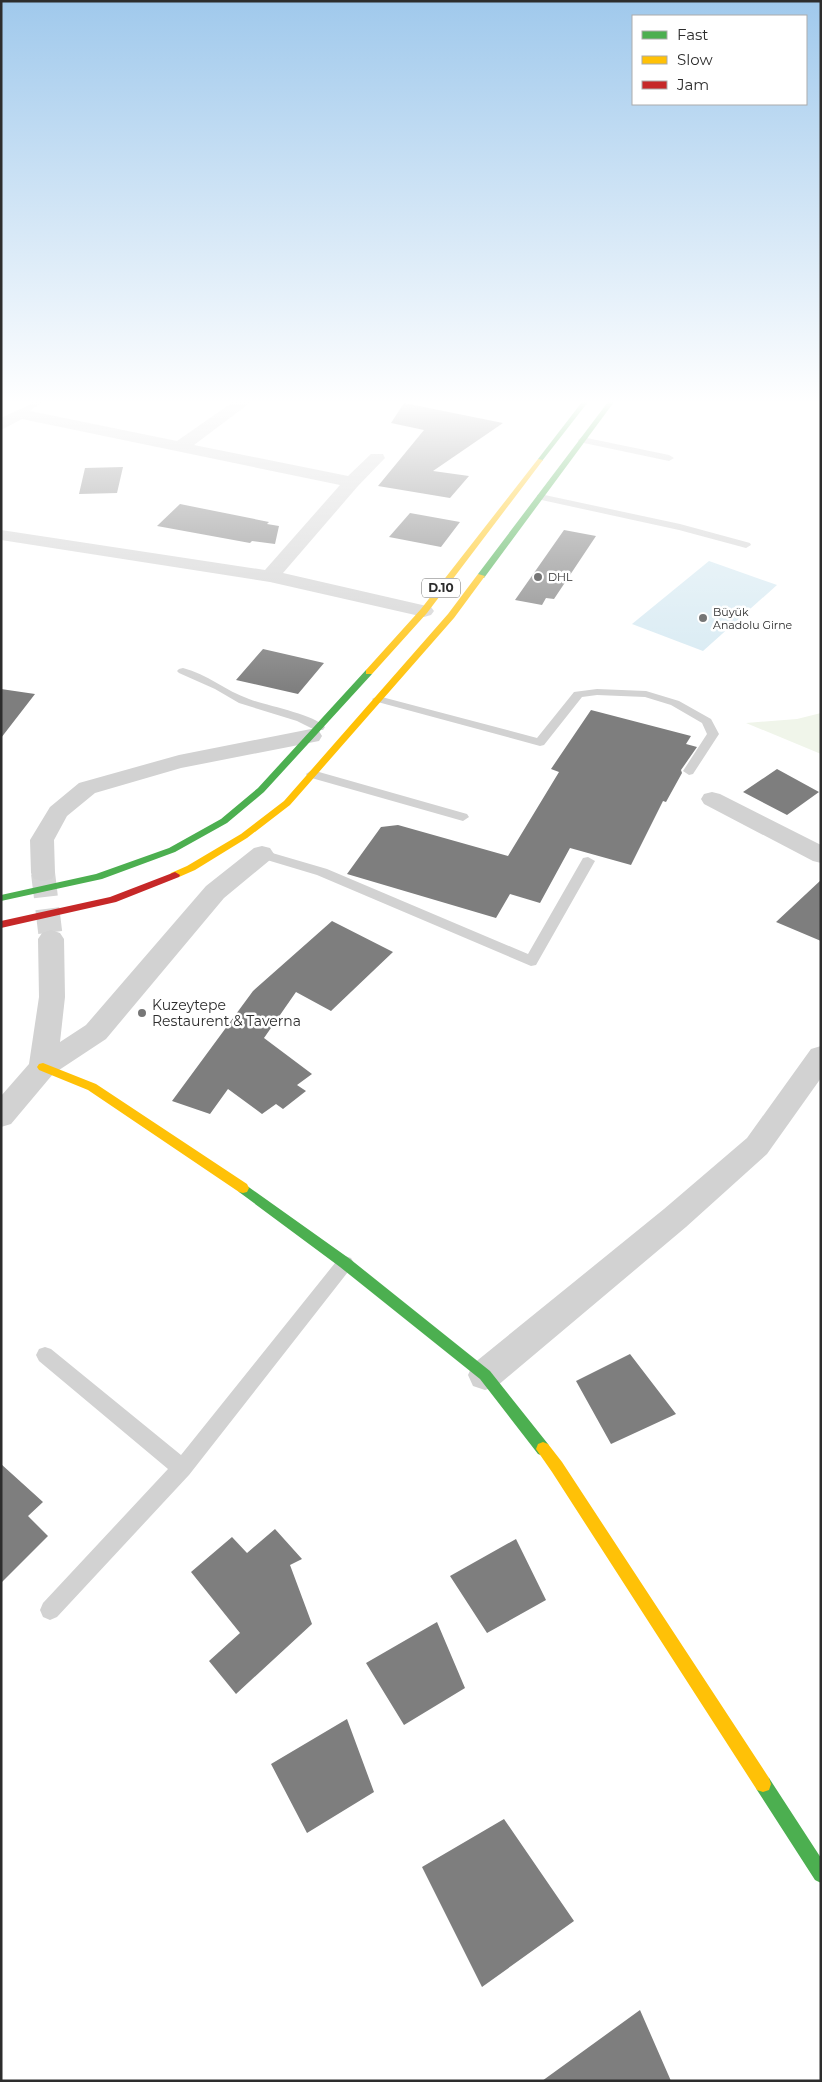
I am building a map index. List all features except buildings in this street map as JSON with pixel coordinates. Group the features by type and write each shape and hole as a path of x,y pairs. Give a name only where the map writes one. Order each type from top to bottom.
{"main road":[{"name":"D.10","path":"1,898 98,877 172,850 224,821 262,790 424,611 510,499"},
{"name":"D.10","path":"1,925 112,900 191,868 244,836 286,803 451,616 538,499"},
{"path":"43,1067 92,1087 229,1178 345,1263 485,1376 557,1467 821,1874"}],"street":[{"path":"270,576 337,499"},
{"path":"1,535 270,576 424,611"},
{"path":"43,873 42,840 58,812 87,788 179,762 315,732"},
{"path":"712,799 821,855"},
{"path":"1,1116 43,1067 96,1032 216,892 262,854"},
{"path":"43,1067 52,997 51,939"},
{"path":"485,1376 675,1218 757,1146 821,1056"}],"lane":[{"path":"550,499 680,527 746,545"},
{"path":"183,671 219,687 243,701 301,719 315,732"},
{"path":"378,698 540,742 578,694 597,692 646,694 675,703 707,721 713,734 689,771"},
{"path":"312,774 463,817"},
{"path":"262,854 322,872 532,961 588,861"},
{"path":"50,1610 182,1468 345,1263"},
{"path":"45,1355 182,1468"}],"shaded area":[{"path":"821,713 821,754 746,723 797,719"}],"water":[{"path":"709,561 777,585 703,651 632,624"}],"tunnel":[{"path":"43,873 51,939"}],"traffic: fast":[{"path":"481,576 538,499"},
{"path":"1,898 98,877 172,850 224,821 261,790 369,672"},
{"path":"243,1188 345,1263 485,1375 543,1449"},
{"path":"763,1784 821,1874"}],"traffic: slow":[{"path":"369,672 424,611 510,499"},
{"path":"175,875 191,868 244,836 287,803 451,616 481,576"},
{"path":"43,1067 92,1087 243,1188"},
{"path":"543,1449 557,1467 763,1784"}],"traffic: jam":[{"path":"1,925 112,900 175,875"}],"place":[{"name":"DHL","path":"538,577"},
{"name":"Büyük Anadolu Girne","path":"703,618"},
{"name":"Kuzeytepe Restaurent & Taverna","path":"142,1013"}]}
